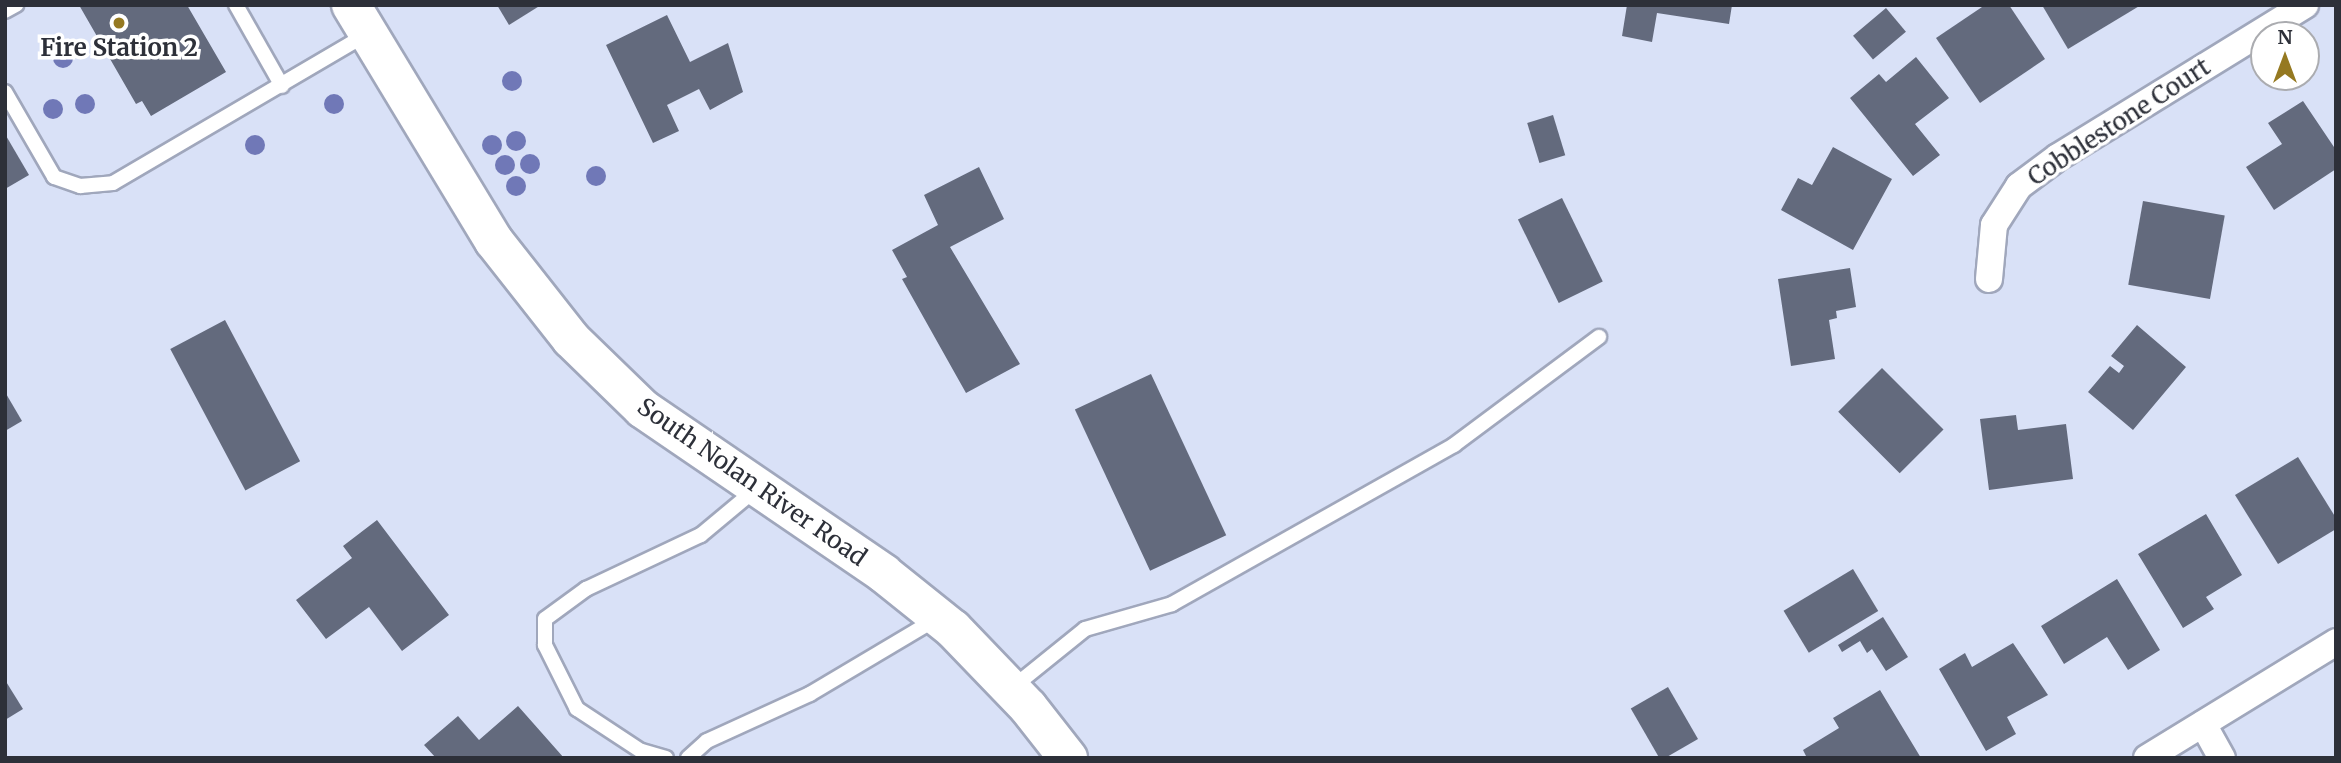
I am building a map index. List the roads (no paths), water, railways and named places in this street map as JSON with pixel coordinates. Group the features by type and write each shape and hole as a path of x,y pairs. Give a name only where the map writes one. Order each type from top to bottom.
{"main road":[{"name":"South Nolan River Road","path":"359,20 500,251 571,338 643,409 883,573 939,618 1011,689 1068,758"}],"street":[{"name":"Cobblestone Court","path":"1989,279 1994,225 2019,186 2058,157 2305,5"},
{"path":"2147,758 2336,642"},
{"path":"2203,724 2222,758"}],"lane":[{"path":"5,12 16,5"},
{"path":"236,5 282,86"},
{"path":"5,92 54,177 80,186 113,183 282,86 359,20"},
{"path":"1011,689 1034,666 1086,629 1172,604 1454,446 1599,337"},
{"path":"666,758 641,751 577,709 545,645 545,619 586,589 701,535 756,488"},
{"path":"688,758 707,741 810,694 939,618"}],"place":[{"name":"Fire Station 2","path":"119,23"}]}
